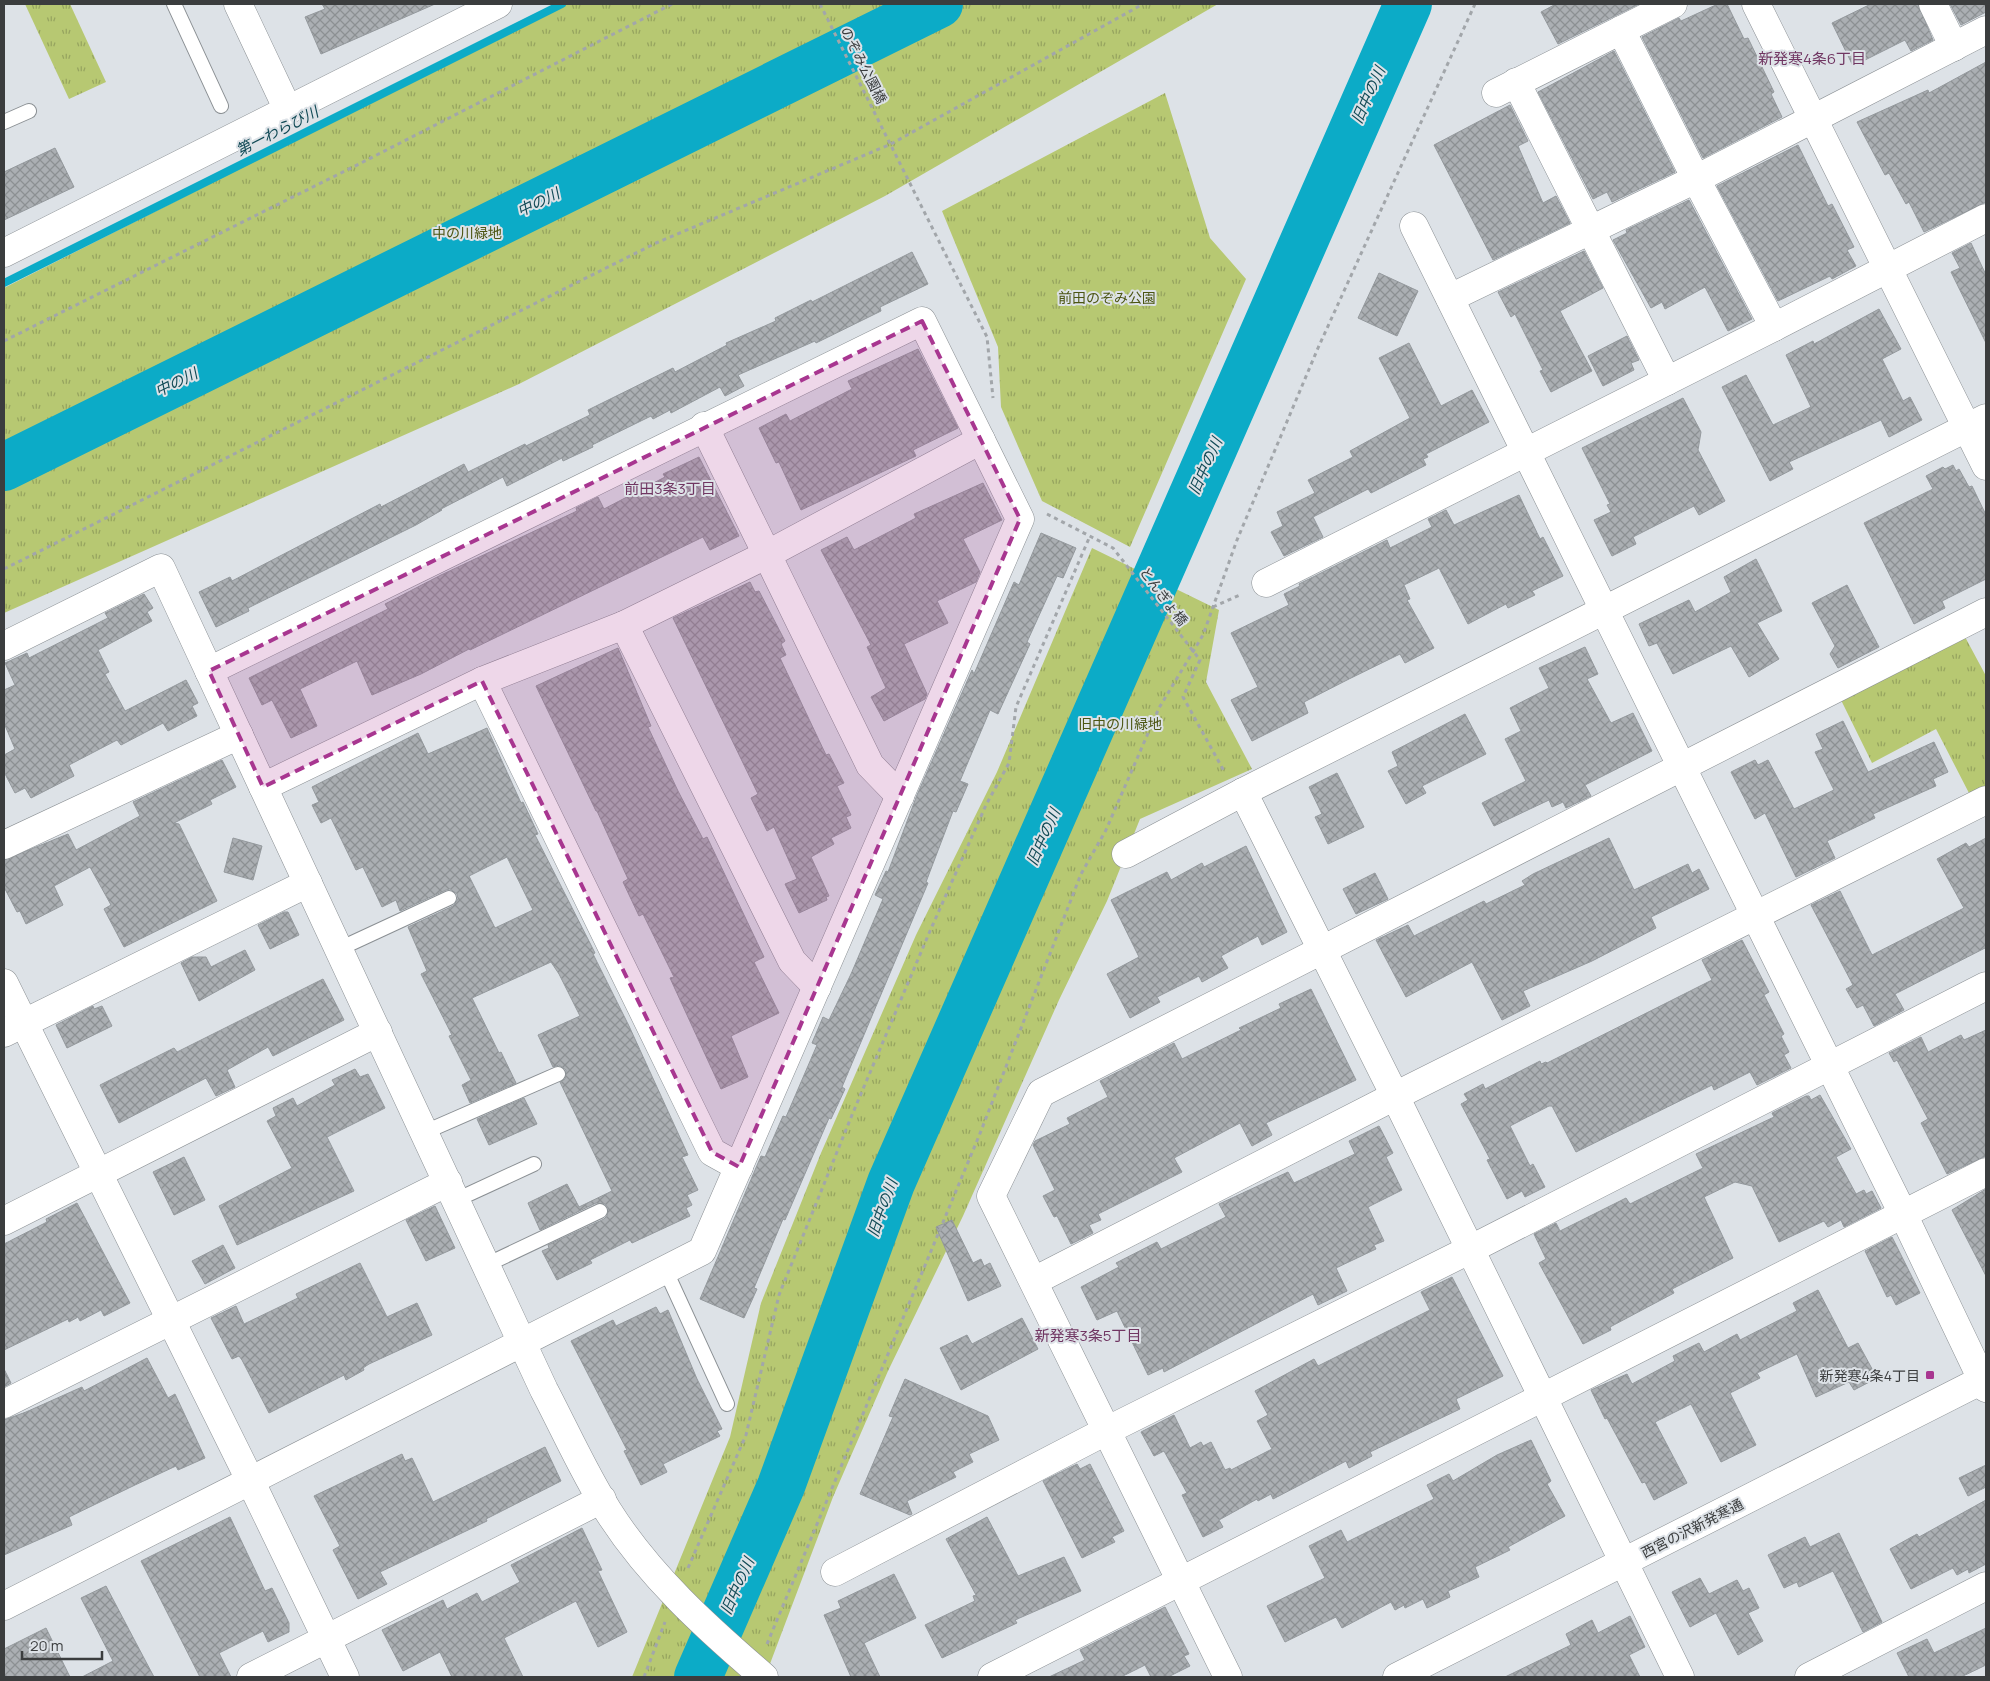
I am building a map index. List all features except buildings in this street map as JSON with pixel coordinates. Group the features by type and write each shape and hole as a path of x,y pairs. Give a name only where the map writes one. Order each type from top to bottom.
{"street":[{"path":"238,4 288,110"},
{"path":"4,253 498,4"},
{"path":"1667,381 1590,230 1506,88 1673,4"},
{"path":"1756,4 1886,268 1976,422 1986,466"},
{"path":"1933,4 1954,47"},
{"path":"1622,30 1696,179 1774,327"},
{"path":"1450,298 1696,179 1986,30"},
{"path":"1266,583 1986,218"},
{"path":"1414,226 1830,1064 1985,1382"},
{"path":"4,1606 702,1251 1020,520 922,321 704,426 209,671"},
{"path":"1126,854 1235,785 1603,610 1976,422"},
{"path":"704,426 870,765 900,796"},
{"path":"263,787 482,681 624,625 766,555 981,440"},
{"path":"4,646 161,568 522,1341 608,1511 681,1602 760,1674"},
{"path":"1228,1677 1108,1430 991,1196 1041,1093 1986,612"},
{"path":"624,625 792,961 817,987"},
{"path":"482,681 712,1152 738,1168"},
{"path":"4,845 239,735"},
{"path":"1235,785 1395,1096 1680,1677"},
{"path":"1034,1281 1395,1096 1986,800"},
{"path":"14,1028 308,883"},
{"path":"4,983 14,1028 99,1174 250,1480 344,1677"},
{"path":"835,1572 1108,1430 1470,1250 1830,1064 1986,986"},
{"path":"4,1221 378,1032"},
{"path":"992,1677 1986,1172"},
{"path":"4,1404 171,1319 452,1191"},
{"name":"西宮の沢新発寒通","path":"1397,1677 1985,1382"},
{"path":"250,1677 602,1499"},
{"path":"1808,1677 1986,1586"}],"lane":[{"path":"174,4 221,106"},
{"path":"4,122 29,111"},
{"path":"339,949 449,898"},
{"path":"425,1132 558,1074"},
{"path":"452,1191 534,1164"},
{"path":"486,1265 600,1211"},
{"path":"665,1269 727,1404"}],"path":[{"path":"4,341 363,162 672,4"},
{"name":"のぞみ公園橋","path":"820,4 987,337 993,399"},
{"path":"4,569 656,243 891,144 1143,4"},
{"path":"760,1674 979,1136 1081,874 1106,830 1159,708 1202,635 1237,540 1318,348 1476,4"},
{"name":"とんぎょ橋","path":"1046,514 1113,548 1193,652"},
{"path":"644,1677 681,1602 746,1435 779,1295 926,940 986,805 1009,763 1016,707 1090,536"},
{"path":"1213,608 1266,583"},
{"path":"1193,652 1200,660 1183,697 1235,785"}],"highlighted area":[{"path":"922,321 1020,519 739,1167 712,1152 482,681 263,787 209,671"}],"green space":[{"path":"25,4 70,4 106,82 69,99"},
{"name":"中の川緑地","path":"565,4 1218,4 885,196 519,384 4,613 4,288"},
{"name":"前田のぞみ公園","path":"1165,93 1210,238 1246,279 1130,547 1042,501 1001,407 998,347 942,211"},
{"name":"旧中の川緑地","path":"1092,548 1219,610 1206,682 1252,769 1140,819 1107,901 1059,1000 963,1216 888,1371 833,1497 765,1677 632,1677 730,1437 761,1303 821,1153 916,935 997,772"},
{"path":"1964,635 1986,676 1986,787 1970,795 1936,729 1872,763 1841,700"}],"waterway":[{"name":"第一わらび川","path":"4,283 562,4"},
{"name":"中の川","path":"4,467 939,4"},
{"name":"旧中の川","path":"698,1677 781,1486 891,1183 1408,4"}],"place":[{"name":"新発寒4条4丁目","path":"1930,1375"}],"district":[{"name":"新発寒4条6丁目","path":"1812,58"},
{"name":"前田3条3丁目","path":"670,488"},
{"name":"新発寒3条5丁目","path":"1088,1335"}]}
